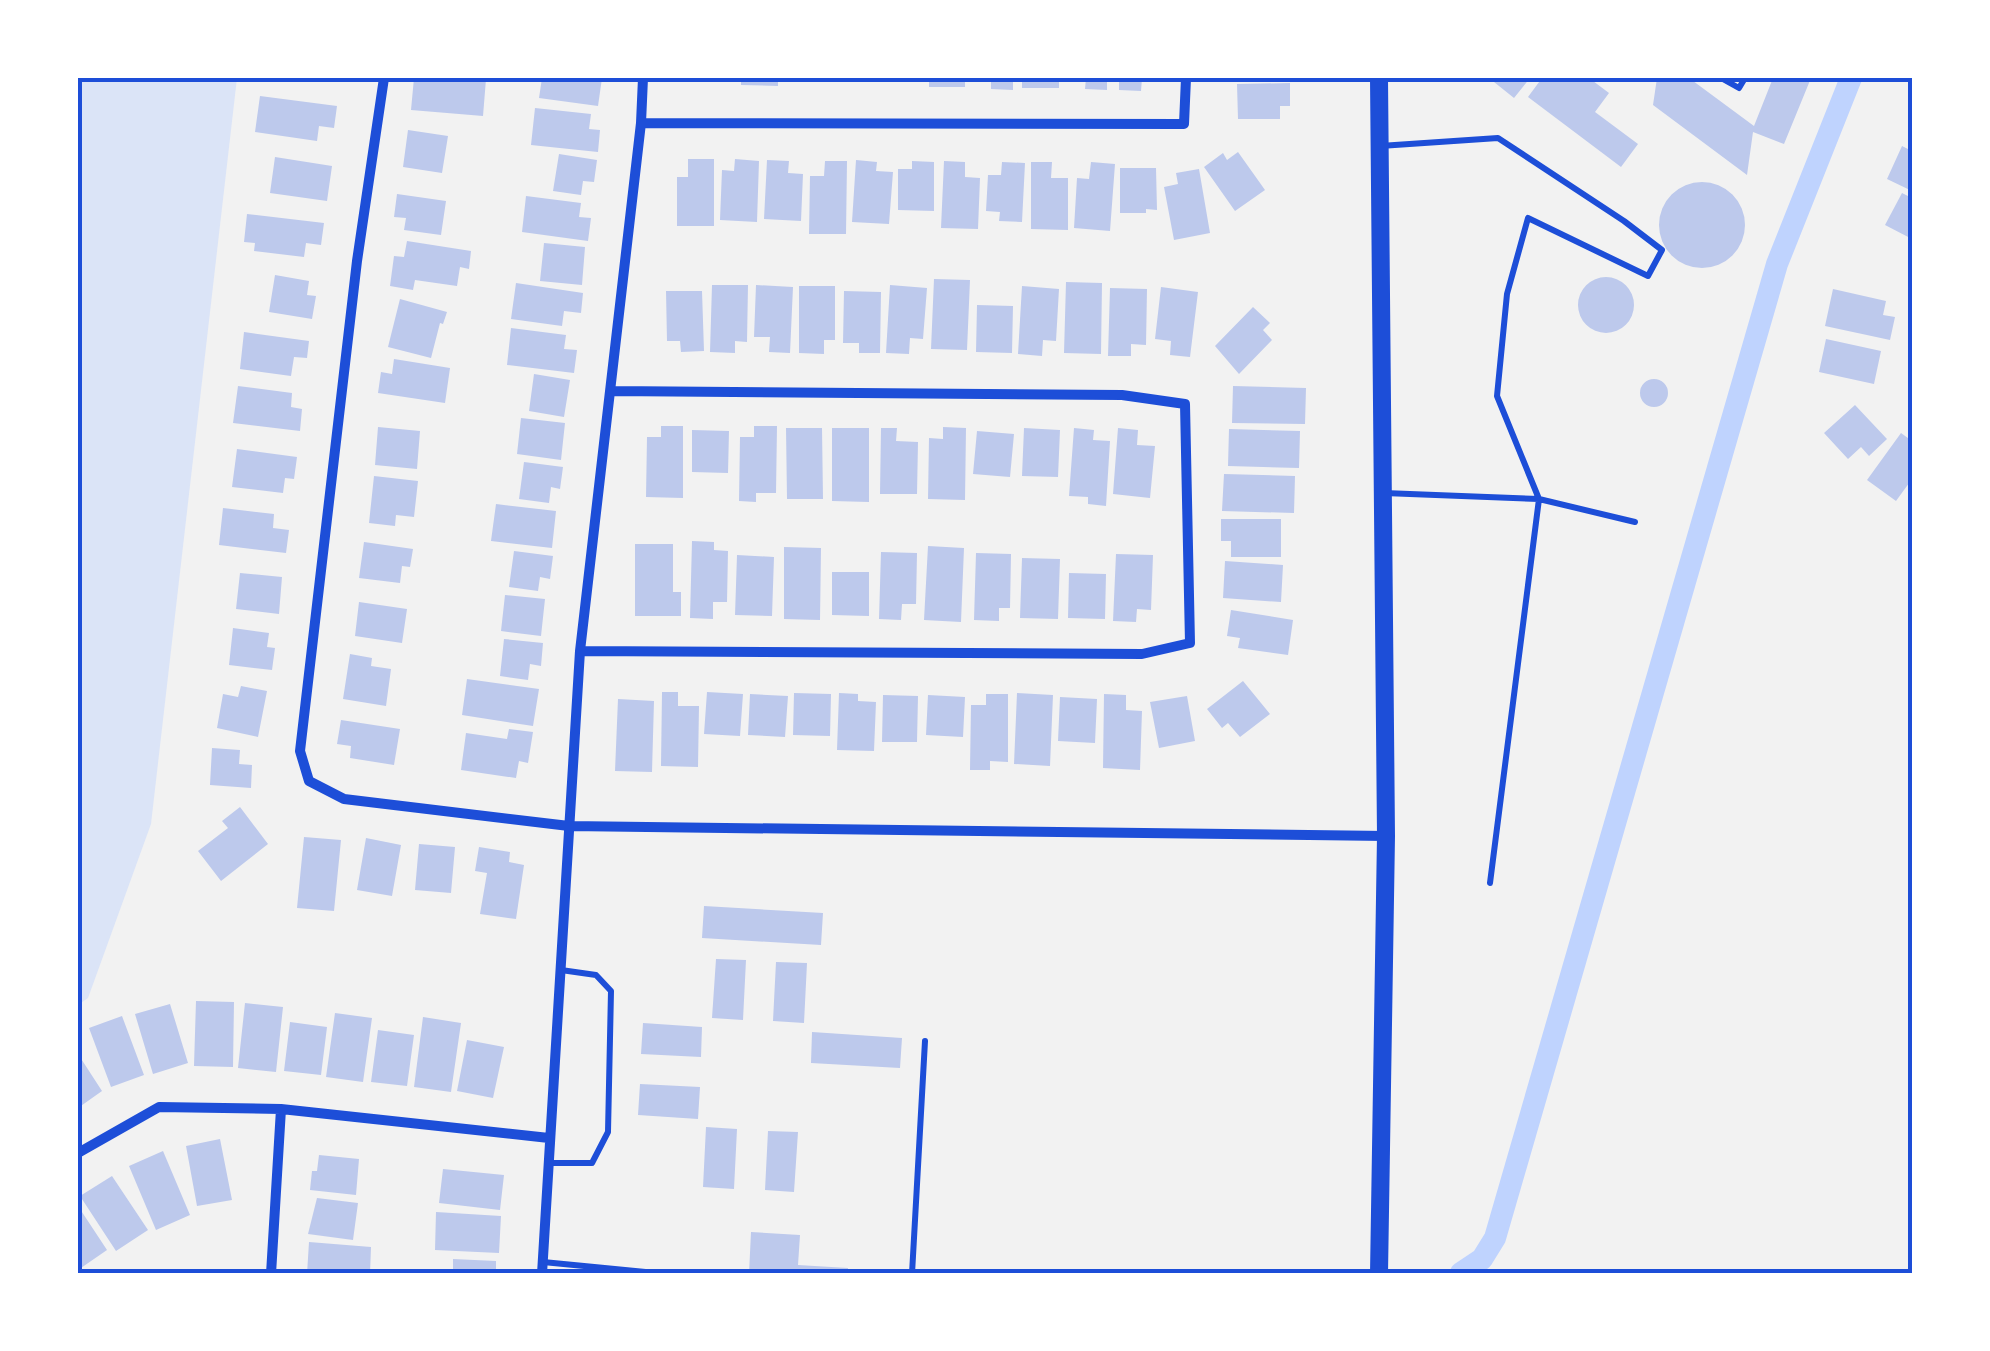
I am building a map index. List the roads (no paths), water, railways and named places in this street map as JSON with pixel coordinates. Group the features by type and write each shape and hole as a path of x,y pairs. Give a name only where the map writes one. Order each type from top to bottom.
{"main road":[{"path":"1378,78 1386,836 1380,1274"}],"street":[{"path":"384,78 357,261 300,751 310,781 344,799 569,826 1386,836"},
{"path":"543,1268 580,651 642,123 643,78"},
{"path":"642,123 1184,124 1186,78"},
{"path":"580,651 1142,654 1190,644 1186,404 1122,395 610,392"},
{"path":"78,1153 159,1107 281,1109 549,1138"},
{"path":"272,1274 281,1109"}],"lane":[{"path":"1721,78 1739,88 1745,78"},
{"path":"1379,146 1498,138 1624,220 1662,250 1648,276 1528,218 1507,294 1496,396 1539,500 1490,883"},
{"path":"1382,492 1539,500 1635,522"},
{"path":"547,1163 592,1163 608,1132 611,992 596,975 561,970"},
{"path":"912,1274 925,1042"},
{"path":"543,1268 666,1274"}],"waterway":[{"path":"1461,1273 1482,1259 1495,1238 1777,264 1851,78"}]}
